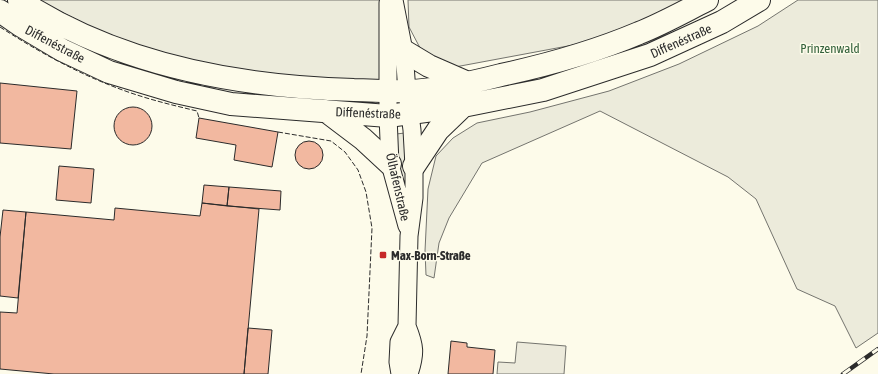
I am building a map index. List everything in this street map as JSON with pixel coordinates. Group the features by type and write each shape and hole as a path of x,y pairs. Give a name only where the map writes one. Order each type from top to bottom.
{"main road":[{"name":"Diffenéstraße","path":"19,0 57,22 116,49 182,69 236,80 282,86 398,91 468,83 553,63 639,33 707,0"},
{"name":"Diffenéstraße","path":"0,12 62,50 116,74 176,92 231,104 388,116 463,106 542,90 650,55 722,22 759,0"},
{"path":"404,50 429,66 468,83"},
{"path":"414,166 438,130 463,106"},
{"path":"326,111 363,139 390,164"}],"street":[{"path":"388,0 387,54 398,91 411,114"},
{"path":"394,0 404,50 398,91"},
{"name":"Ölhafenstraße","path":"398,91 388,116 390,164 409,236"},
{"name":"Ölhafenstraße","path":"400,374 398,362 400,342 407,326 409,236 414,198 411,114"},
{"name":"Ölhafenstraße","path":"407,326 414,344 413,363 409,374"}],"green space":[{"path":"38,0 388,0 388,91 236,81 109,36"},
{"path":"408,0 692,0 600,40 455,67 429,56 419,46 409,27"},
{"name":"Prinzenwald","path":"798,0 878,0 878,333 856,348 835,306 797,289 756,199 728,177 600,111 482,163 449,218 439,243 434,278 426,275 425,251 428,189 436,156 453,138 477,123 530,112 609,91 679,64 758,26"},
{"path":"207,84 370,101 257,99 193,87 195,85"},
{"path":"405,133 407,185 404,186 399,167 396,134"}],"shaded area":[{"path":"517,342 566,346 564,374 497,374 498,362 515,363"}],"building":[{"path":"0,83 77,91 71,149 0,143"},
{"path":"133,107 143,110 149,116 152,126 149,136 143,142 133,145 123,142 117,136 114,126 117,116 123,110"},
{"path":"199,118 278,132 272,167 234,160 236,145 196,138"},
{"path":"309,141 319,145 323,155 319,165 309,169 299,165 295,155 299,145"},
{"path":"59,166 94,169 91,203 56,200"},
{"path":"204,185 229,187 227,206 202,203"},
{"path":"229,187 281,191 280,210 227,206"},
{"path":"202,203 259,209 244,374 54,374 0,369 0,312 17,313 26,212 114,220 115,208 200,216"},
{"path":"3,210 26,212 18,298 0,296 0,237"},
{"path":"248,328 272,330 268,374 244,374"},
{"path":"451,341 467,343 467,347 495,350 493,374 448,374"}],"railway":[{"path":"843,374 878,349"}],"fence":[{"path":"0,27 48,56 99,81 134,94 197,111 199,118"},
{"path":"278,132 331,141 345,152 358,170 366,192 372,228 367,336 361,374"}],"place":[{"name":"Max-Born-Straße","path":"383,255"}]}
